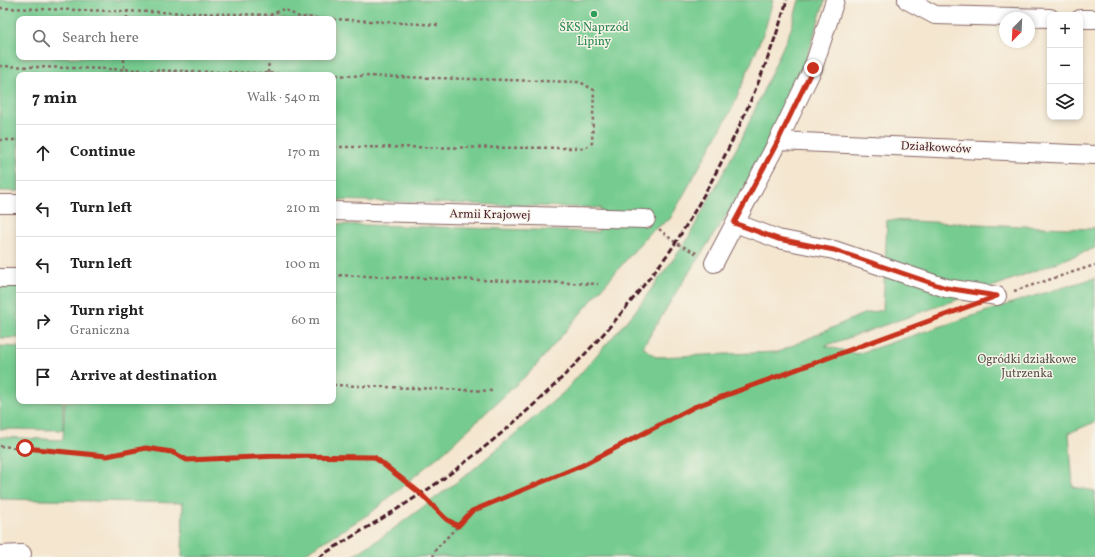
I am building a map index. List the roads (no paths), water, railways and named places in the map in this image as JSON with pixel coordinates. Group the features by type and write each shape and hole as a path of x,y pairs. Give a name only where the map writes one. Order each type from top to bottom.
{"street":[{"path":"714,262 778,141 813,68 835,0"},
{"path":"906,0 935,15 1047,18"},
{"path":"1083,19 1095,19"},
{"name":"Działkowców","path":"778,141 1095,155"},
{"path":"0,204 16,204"},
{"name":"Armii Krajowej","path":"336,211 646,218"},
{"path":"734,223 778,239 834,250 946,288 997,296"},
{"path":"0,278 16,278"},
{"path":"0,554 22,554"}],"railway":[{"path":"319,557 440,481 497,437 577,363 625,309 673,247 725,155 740,125 766,63 787,0"}],"place":[{"name":"ŚKS Naprzód Lipiny","path":"594,14"}],"park label":[{"name":"Ogródki działkowe Jutrzenka","path":"1027,367"}]}
